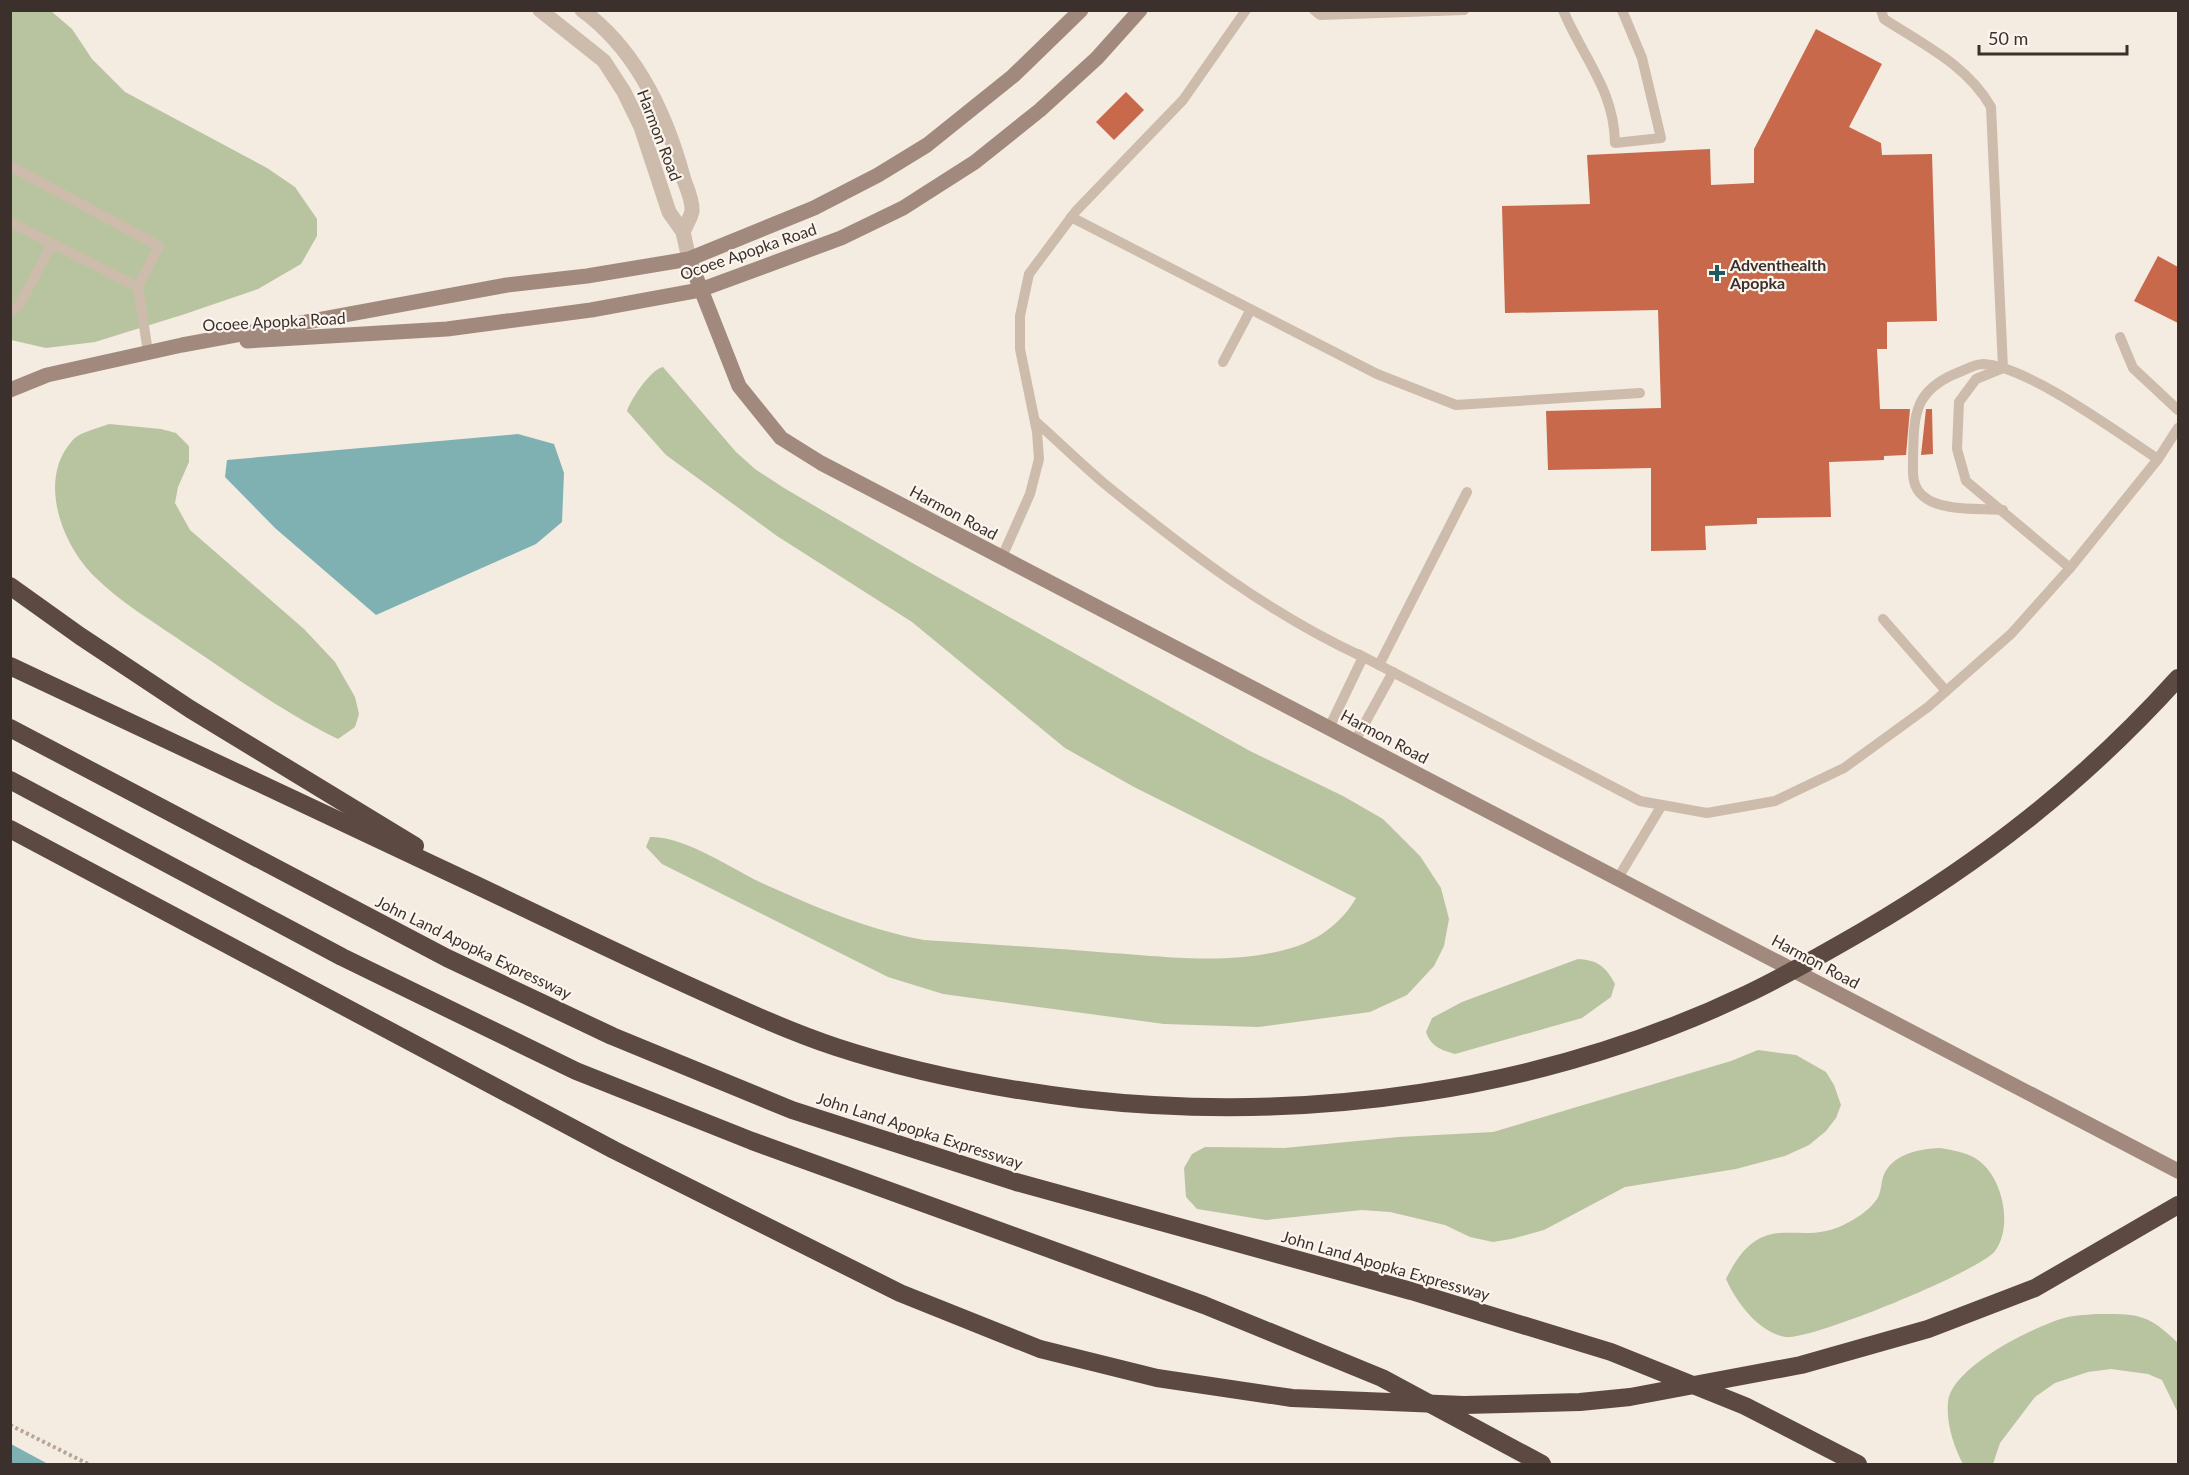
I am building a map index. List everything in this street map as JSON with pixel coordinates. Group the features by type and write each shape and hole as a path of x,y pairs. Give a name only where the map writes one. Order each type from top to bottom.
{"highway":[{"path":"10,586 190,709 311,781 475,884"},
{"path":"10,666 475,884 596,944 767,1021 837,1047 972,1082 1103,1101 1163,1106 1285,1107 1333,1104 1445,1088 1596,1053 1665,1029 1746,994 1820,956 1920,898 1987,853 2093,765 2178,678"},
{"name":"John Land Apopka Expressway","path":"10,729 447,958 612,1036 792,1110 1016,1182 1410,1291 1611,1352 1745,1406 1858,1464"},
{"path":"10,780 342,957 576,1071 752,1141 1204,1305 1382,1378 1542,1464"},
{"path":"10,829 614,1150 900,1293 1040,1349 1157,1378 1292,1398 1464,1405 1580,1402 1630,1397 1801,1365 1928,1329 2035,1288 2178,1205"}],"main road":[{"name":"Ocoee Apopka Road","path":"10,390 47,375 182,345 507,285 587,276 689,259 814,208 878,175 927,144 1013,76 1081,10"},
{"name":"Ocoee Apopka Road","path":"182,345 447,329 591,309 700,290 841,238 903,208 975,162 1040,110 1096,58 1140,10"},
{"name":"Harmon Road","path":"689,259 739,386 781,438 821,463 2178,1171"}],"street":[{"name":"Harmon Road","path":"540,10 603,61 624,92 641,127 669,212 683,232 689,259"},
{"name":"Harmon Road","path":"582,10 597,21 625,52 649,87 682,170 692,210 683,232"}],"lane":[{"path":"1002,557 1030,494 1039,459 1035,421 1020,349 1020,316 1029,274 1071,218 1183,100 1246,10"},
{"path":"1314,10 1320,15 1464,10"},
{"path":"1563,10 1572,33 1603,83 1611,105 1615,143 1661,138 1642,58 1622,10"},
{"path":"1881,10 1884,19 1959,67 1979,85 1991,107 2003,368"},
{"path":"10,166 159,246 138,287 148,352"},
{"path":"1071,218 1377,374 1456,405 1640,393"},
{"path":"10,222 138,287"},
{"path":"10,313 20,304 52,244"},
{"path":"1223,362 1250,310"},
{"path":"2120,337 2133,368 2178,410"},
{"path":"2003,510 1938,504 1923,496 1913,482 1915,413 1923,397 1934,386 1952,375 1981,364 2025,375 2158,459"},
{"path":"2003,368 1976,380 1959,402 1956,418 1957,449 1966,481 2070,568"},
{"path":"1035,421 1105,484 1270,608 1640,801 1707,813 1775,801 1844,768 1928,707 2011,634 2070,568 2158,459 2178,428"},
{"path":"1379,664 1467,492"},
{"path":"1883,619 1946,691"},
{"path":"1329,728 1361,656"},
{"path":"1355,741 1393,672"},
{"path":"1618,878 1662,805"}],"path":[{"path":"10,1425 88,1464"}],"green space":[{"path":"11,11 51,11 72,29 92,59 125,92 267,168 295,187 317,219 317,236 301,264 258,289 95,342 46,348 11,340"},
{"path":"663,367 736,452 755,469 784,488 914,564 1250,751 1343,796 1383,819 1420,856 1441,888 1449,919 1444,946 1434,966 1407,995 1370,1012 1258,1027 1164,1024 943,994 888,977 662,864 646,847 650,837 663,838 693,847 764,884 803,901 863,924 903,936 924,940 1178,958 1245,957 1298,946 1318,936 1336,923 1356,898 1134,787 1065,748 912,622 777,536 666,455 627,411 647,379"},
{"path":"109,424 161,429 176,433 189,446 189,462 178,487 175,503 190,530 304,629 335,662 355,697 359,714 355,727 338,739 280,707 128,604 105,587 83,564 64,530 58,512 55,493 56,474 62,457 75,438"},
{"path":"1578,959 1591,961 1601,966 1615,984 1611,997 1582,1018 1455,1054 1438,1047 1428,1037 1426,1032 1432,1018 1462,1002"},
{"path":"1758,1050 1796,1055 1826,1072 1834,1085 1841,1105 1836,1118 1826,1131 1809,1145 1785,1156 1736,1169 1625,1187 1544,1230 1511,1239 1493,1242 1470,1237 1445,1225 1390,1212 1362,1210 1266,1220 1197,1209 1186,1197 1184,1168 1192,1154 1205,1147 1284,1148 1399,1137 1493,1132 1731,1061"},
{"path":"1940,1148 1975,1158 1992,1176 1998,1188 2004,1214 2004,1228 1995,1251 1983,1261 1895,1303 1828,1328 1802,1335 1786,1337 1776,1334 1758,1323 1742,1306 1726,1279 1740,1256 1754,1242 1768,1235 1831,1230 1857,1218 1877,1199 1883,1177 1892,1163 1907,1154"},
{"path":"2096,1314 2141,1317 2158,1326 2178,1343 2178,1413 2162,1380 2148,1374 2111,1369 2088,1372 2055,1383 2035,1397 2000,1443 1993,1464 1963,1464 1951,1434 1948,1402 1953,1389 1963,1375 1996,1350 2033,1330 2068,1317"}],"water":[{"path":"518,434 554,444 564,473 562,522 536,544 376,615 275,528 225,477 227,460"},
{"path":"11,1444 48,1464 11,1464"}],"building":[{"path":"1816,29 1882,64 1849,127 1881,143 1882,155 1932,154 1937,321 1887,322 1887,349 1877,349 1880,409 1910,409 1906,455 1884,456 1884,460 1829,462 1831,517 1757,518 1757,524 1705,526 1706,550 1651,551 1651,468 1548,470 1546,411 1661,408 1658,310 1505,313 1502,206 1590,204 1587,155 1710,149 1711,185 1754,183 1754,149"},
{"path":"1126,92 1144,110 1114,140 1096,122"},
{"path":"2158,256 2178,267 2178,323 2134,301"},
{"path":"1926,409 1932,409 1933,454 1921,455"}],"place":[{"name":"Adventhealth Apopka","path":"1717,273"}]}
